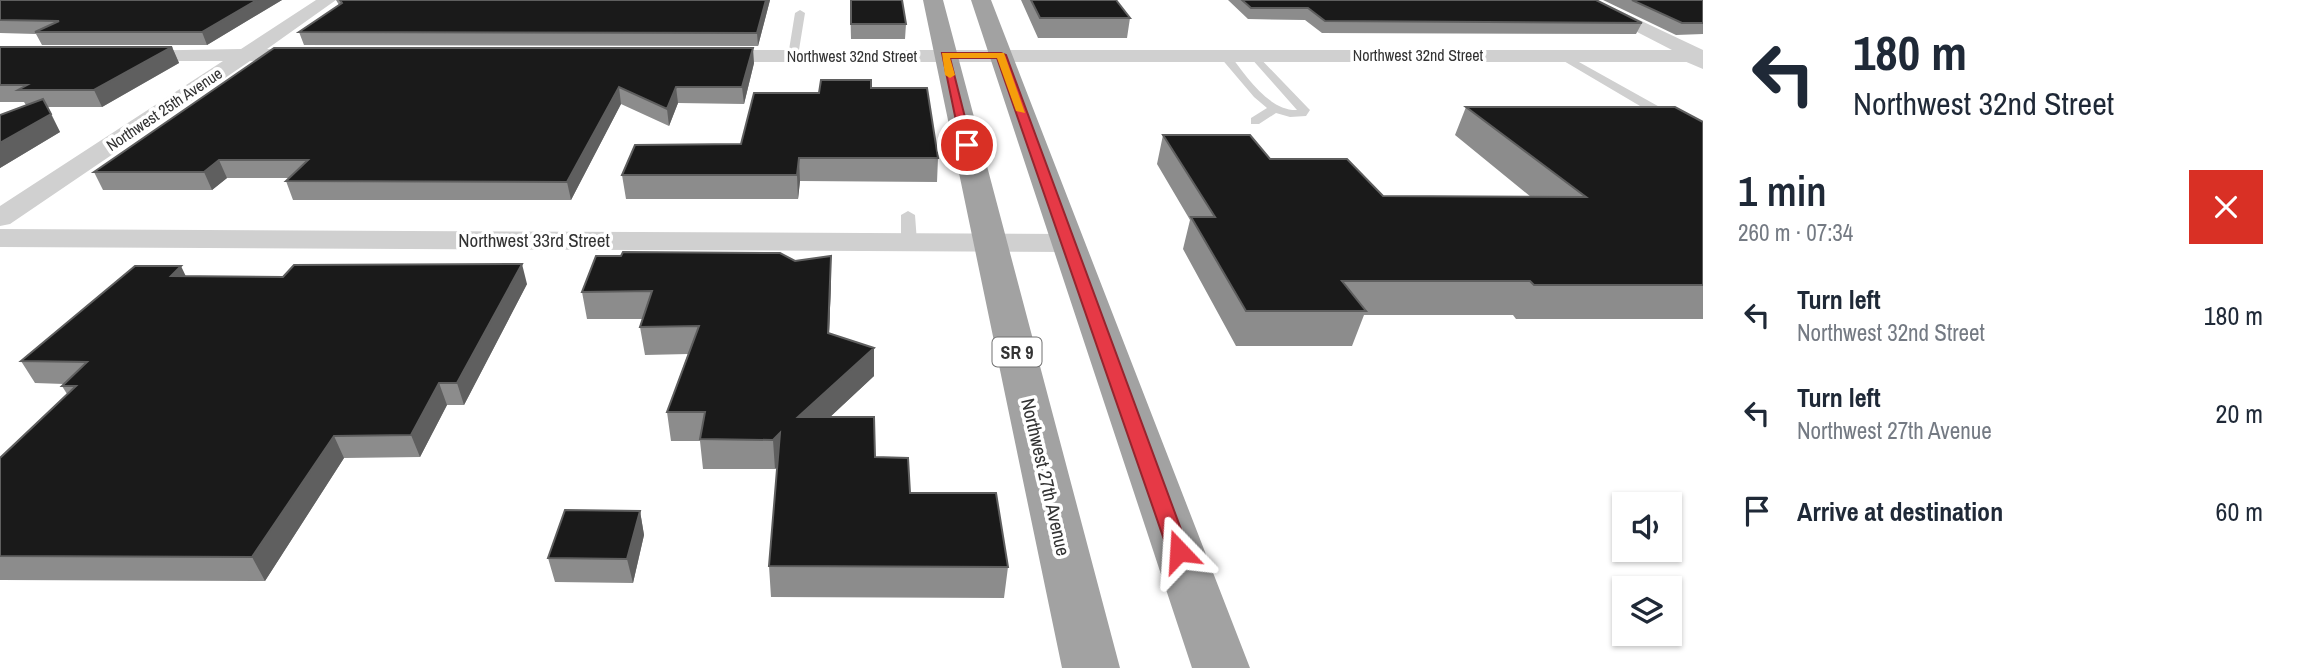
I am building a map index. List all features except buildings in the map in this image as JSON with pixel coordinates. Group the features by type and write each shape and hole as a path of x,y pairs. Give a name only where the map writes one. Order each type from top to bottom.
{"highway":[{"name":"Northwest 27th Avenue","path":"933,0 1091,668"},
{"path":"981,0 1221,668"}],"street":[{"name":"Northwest 25th Avenue","path":"0,218 328,0"},
{"path":"1583,0 1697,58"},
{"path":"109,55 327,55"},
{"name":"Northwest 32nd Street","path":"683,55 1561,55 1697,58"},
{"name":"Northwest 33rd Street","path":"0,238 909,229 992,242 1068,243"}],"lane":[{"path":"793,56 800,13"},
{"path":"1224,55 1274,109 1294,114 1304,110 1254,55"},
{"path":"1561,55 1661,113"},
{"path":"1255,121 1274,109"}],"slow traffic":[{"path":"950,75 945,55 1001,55 1021,111"}],"route":[{"path":"967,145 945,55 1001,55 1179,551"}]}
